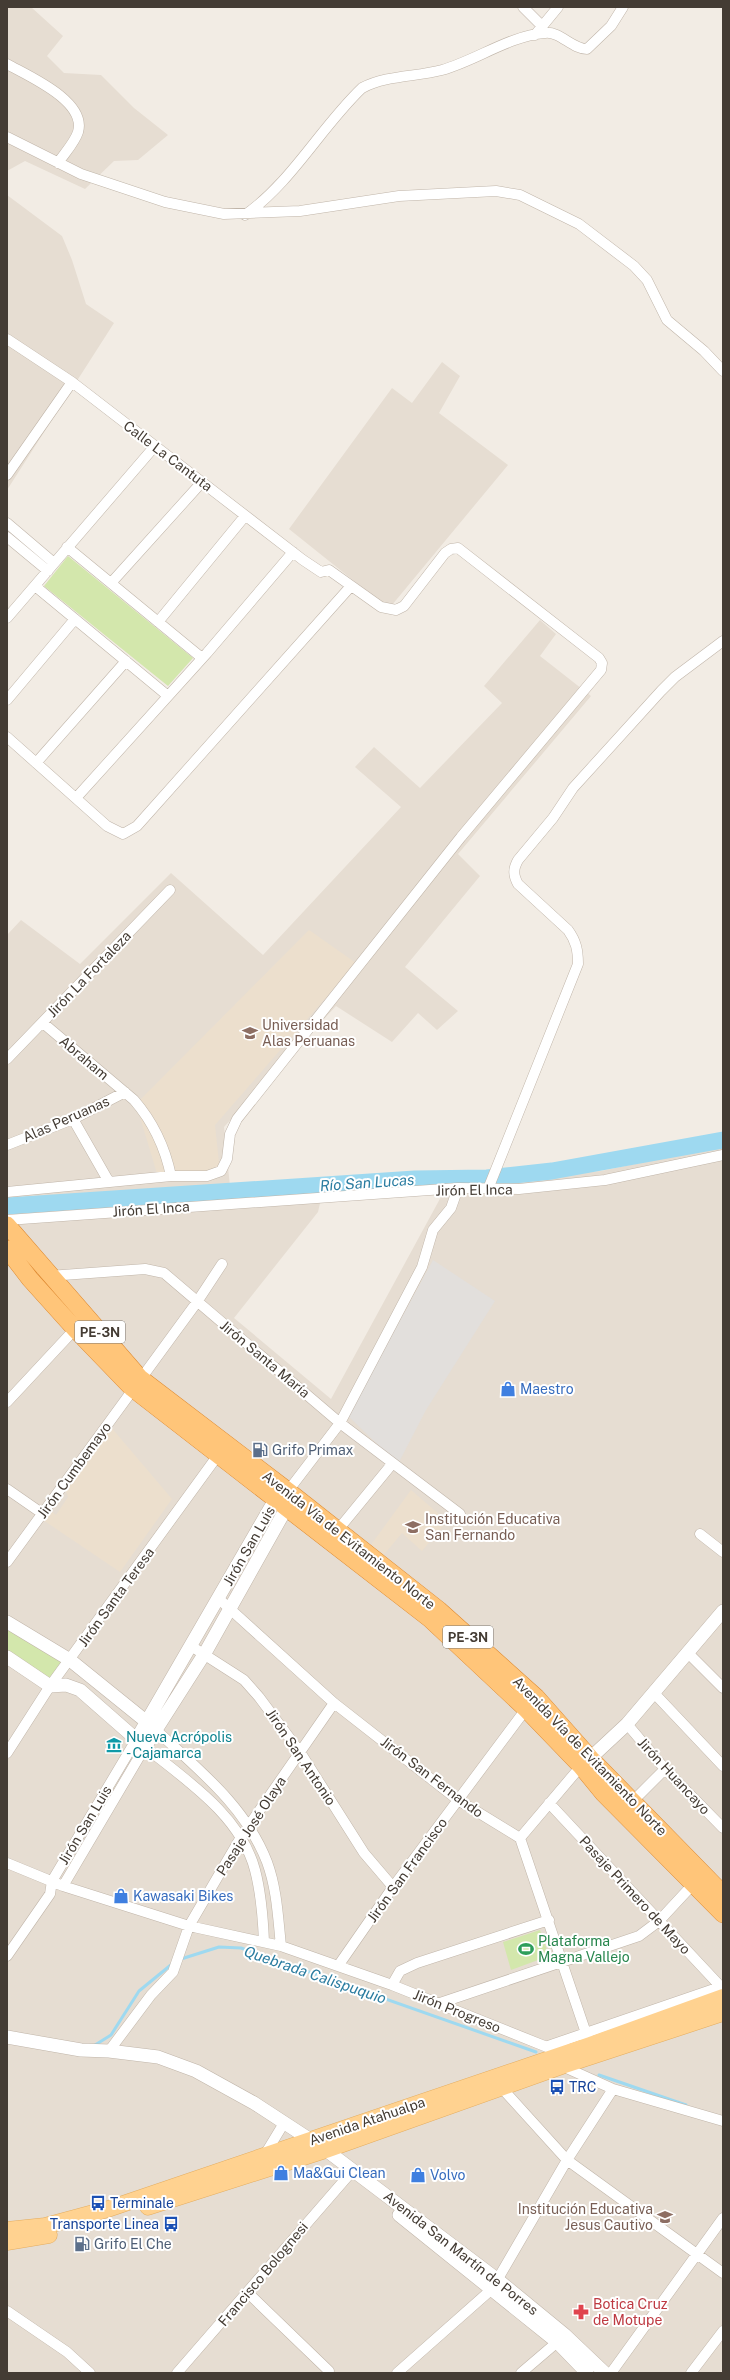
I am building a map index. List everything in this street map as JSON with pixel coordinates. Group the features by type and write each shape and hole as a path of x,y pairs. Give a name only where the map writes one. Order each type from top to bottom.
{"highway":[{"name":"PE-3N","path":"7,1225 136,1383"},
{"name":"PE-3N","path":"7,1249 30,1279 75,1329 136,1383 223,1449 284,1499 406,1591"},
{"name":"Avenida Vía de Evitamiento Norte","path":"284,1499 337,1531 406,1591 531,1703 586,1762 633,1800 698,1879 722,1890"},
{"name":"PE-3N","path":"586,1762 604,1794 698,1879 723,1914"}],"main road":[{"name":"Avenida Atahualpa","path":"7,2242 48,2236 113,2218 318,2148 498,2083 722,1990"},
{"name":"Avenida Atahualpa","path":"498,2083 562,2066 584,2047 719,2016"},
{"name":"Avenida Atahualpa","path":"7,2230 45,2226 108,2209 264,2156 318,2148"}],"street":[{"path":"523,7 542,26"},
{"path":"535,35 558,7"},
{"path":"245,215 258,206 275,188 362,88 376,81 442,70 535,35 547,32 579,49 587,49 612,26 623,7"},
{"path":"7,64 60,95 74,112 78,123 78,132 58,163"},
{"path":"7,137 81,174 165,202 224,214 245,215 300,211 399,196 496,191 520,195 579,224 634,266 647,280 667,320 704,351 723,371"},
{"name":"Calle La Cantuta","path":"7,339 72,382 293,552 321,572 329,570 381,607 396,610 404,606 444,553 451,549 458,548 599,658 602,663 602,668 461,838 237,1119 230,1134 227,1158 221,1171 207,1176 171,1176"},
{"path":"7,475 72,382"},
{"path":"7,618 155,446"},
{"path":"111,583 202,482"},
{"path":"158,622 245,516"},
{"path":"7,523 51,567"},
{"path":"7,537 51,567"},
{"path":"67,547 202,658"},
{"path":"76,798 202,658 293,552"},
{"path":"35,586 168,696"},
{"path":"7,737 107,826 123,834 137,826 352,586"},
{"path":"7,700 75,619"},
{"path":"489,1187 578,964 577,946 568,930 518,884 514,876 514,868 573,788 660,691 675,677 723,641"},
{"path":"36,763 126,661"},
{"name":"Jirón La Fortaleza","path":"7,1058 43,1023 170,890"},
{"name":"Abraham","path":"43,1023 125,1092 143,1110 154,1129 167,1158 171,1176"},
{"name":"Alas Peruanas","path":"7,1145 73,1119 125,1092"},
{"path":"73,1119 109,1182"},
{"name":"Jirón El Inca","path":"7,1220 458,1188 489,1187 519,1189 605,1180 723,1155"},
{"path":"7,1192 171,1176"},
{"path":"284,1499 340,1423 422,1267 433,1230 451,1208 458,1188"},
{"name":"Jirón Cumbemayo","path":"7,1562 136,1383 197,1302 222,1264"},
{"name":"Jirón Santa María","path":"49,1276 134,1269 156,1270 164,1273 340,1423 392,1464 460,1514"},
{"path":"7,1402 75,1329"},
{"name":"Jirón Santa Teresa","path":"7,1753 50,1686 223,1449"},
{"path":"337,1531 392,1464"},
{"path":"7,1490 42,1514"},
{"name":"Jirón San Luis","path":"63,1886 141,1743 147,1722 218,1599 284,1499"},
{"name":"Jirón San Luis","path":"7,1956 50,1894 52,1881 141,1743 157,1731 205,1653 229,1609 284,1499"},
{"path":"700,1534 723,1552"},
{"name":"Jirón San Fernando","path":"218,1599 334,1703 458,1800 520,1838"},
{"path":"584,2047 562,1961 520,1838 586,1762 627,1724 722,1614"},
{"path":"7,1622 70,1660 147,1722 220,1788 249,1825 267,1862 276,1899 281,1946"},
{"name":"Jirón San Antonio","path":"191,1646 205,1653 244,1680 260,1697 300,1752 364,1853 393,1887"},
{"path":"688,1653 723,1688"},
{"path":"7,1657 50,1686 66,1684 80,1690 211,1801 241,1836 255,1868 262,1904 264,1942"},
{"path":"654,1693 723,1766"},
{"name":"Pasaje José Olaya","path":"109,2051 175,1967 189,1926 241,1836 334,1703"},
{"name":"Jirón San Francisco","path":"338,1966 393,1887 531,1703"},
{"name":"Jirón Huancayo","path":"627,1724 665,1769 723,1828"},
{"path":"633,1800 665,1769"},
{"name":"Pasaje Primero de Mayo","path":"549,1803 722,1990"},
{"name":"Jirón Progreso","path":"7,1863 63,1886 189,1926 281,1946 392,1985 437,2004 547,2046 584,2047"},
{"path":"437,2004 639,1936 659,1921 698,1879"},
{"path":"392,1985 400,1972 417,1963 549,1920"},
{"name":"Avenida San Martín de Porres","path":"8,2040 81,2050 109,2051 158,2057 196,2072 254,2103 318,2148 495,2284 561,2339 605,2373"},
{"name":"Avenida Atahualpa","path":"547,2046 584,2047"},
{"path":"562,2066 613,2089 723,2121"},
{"path":"498,2083 567,2160 723,2273"},
{"path":"397,2373 495,2284 567,2160 613,2089"},
{"path":"264,2156 284,2123"},
{"name":"Avenida San Martín de Porres","path":"318,2148 348,2176 495,2284"},
{"name":"Francisco Bolognesi","path":"177,2373 348,2176"},
{"path":"611,2373 723,2218"},
{"path":"247,2292 329,2371"},
{"path":"7,2311 67,2352 90,2373"},
{"path":"691,2373 723,2331"},
{"path":"521,2373 561,2339"},
{"name":"Avenida San Martín de Porres","path":"561,2339 587,2373"}],"shaded area":[{"path":"7,7 31,7 63,36 47,56 64,73 101,75 134,108 168,135 138,160 114,161 85,189 25,161 7,171"},
{"path":"7,195 62,236 72,260 86,304 114,323 7,490"},
{"path":"442,362 460,376 439,413 508,465 392,605 379,601 289,529 392,388 412,403"},
{"path":"540,620 556,634 540,656 591,696 458,854 480,876 405,967 458,1011 437,1030 418,1013 392,1042 336,1006 224,1127 231,1197 323,1190 318,1212 234,1318 331,1399 448,1184 601,1171 723,1146 723,2373 7,2373 7,935 21,920 80,964 171,873 263,955 401,807 355,767 374,747 420,788 502,703 484,686"},
{"name":"Universidad Alas Peruanas","path":"309,930 356,963 215,1125 220,1172 159,1180 136,1104"},
{"path":"433,1260 495,1301 426,1410 398,1464 348,1416"},
{"path":"110,1426 172,1499 120,1572 43,1520 47,1514 52,1512 56,1515 68,1497 65,1489"},
{"name":"Institución Educativa San Fernando","path":"411,1490 447,1521 422,1551 402,1533 377,1563 365,1553"}],"green space":[{"path":"68,556 193,658 168,686 44,586"},
{"path":"7,1620 66,1659 45,1683 7,1655"},
{"name":"Plataforma Magna Vallejo","path":"540,1930 549,1956 511,1970 503,1942"}],"waterway":[{"name":"Río San Lucas","path":"8,1206 415,1179 487,1178 552,1171 723,1140"},
{"name":"Quebrada Calispuquio","path":"181,1959 219,1947 241,1948 536,2052"},
{"name":"Quebrada Calispuquio","path":"95,2045 111,2035 139,1991 172,1964"},
{"name":"Quebrada Calispuquio","path":"599,2075 686,2105"}],"place":[{"name":"Universidad Alas Peruanas","path":"250,1033"},
{"name":"Maestro","path":"508,1389"},
{"name":"Grifo Primax","path":"260,1450"},
{"name":"Institución Educativa San Fernando","path":"413,1527"},
{"name":"Nueva Acrópolis - Cajamarca","path":"114,1745"},
{"name":"Kawasaki Bikes","path":"121,1896"},
{"name":"Plataforma Magna Vallejo","path":"526,1949"},
{"name":"TRC","path":"557,2087"},
{"name":"Ma&Gui Clean","path":"281,2173"},
{"name":"Volvo","path":"418,2175"},
{"name":"Terminale","path":"98,2203"},
{"name":"Institución Educativa Jesus Cautivo","path":"665,2217"},
{"name":"Transporte Linea","path":"171,2224"},
{"name":"Grifo El Che","path":"82,2244"},
{"name":"Botica Cruz de Motupe","path":"581,2312"}]}
